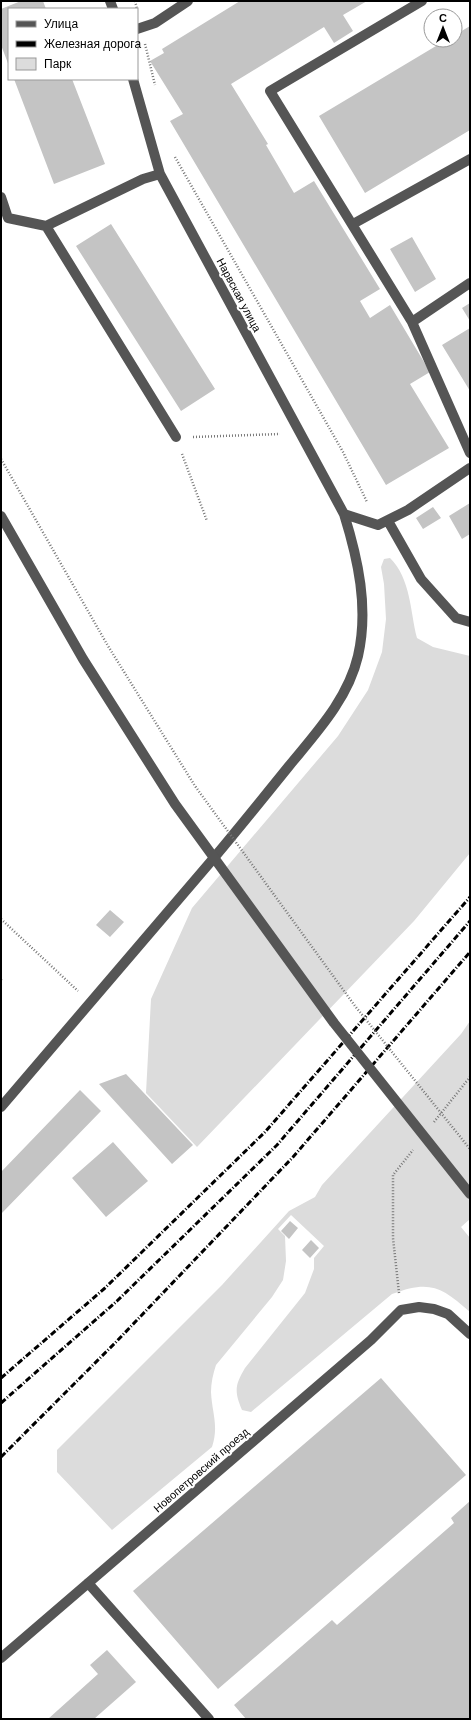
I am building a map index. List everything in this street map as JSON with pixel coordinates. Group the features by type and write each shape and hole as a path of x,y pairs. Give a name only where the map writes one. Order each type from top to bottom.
{"street":[{"path":"139,28 155,23 188,1"},
{"path":"422,1 270,91 412,322 470,453"},
{"name":"Нарвская улица","path":"1,1107 253,811 320,729 345,692 358,657 362,621 361,589 356,550 344,514 160,174 133,80"},
{"path":"353,224 470,159"},
{"path":"1,197 8,218 46,226 143,179 160,174"},
{"path":"46,226 176,437"},
{"path":"412,322 470,283"},
{"path":"344,514 383,523 408,510 470,468"},
{"path":"1,516 83,659 175,804 334,1023 470,1194"},
{"path":"383,523 421,578 456,618 470,622"},
{"path":"401,1310 419,1307 434,1309 448,1314 470,1334"},
{"name":"Новопетровский проезд","path":"1,1658 371,1340 401,1310"},
{"path":"88,1583 209,1719"}],"path":[{"path":"139,28 156,88"},
{"path":"174,155 383,523"},
{"path":"207,521 176,437 280,434"},
{"path":"1,459 108,646 195,786 355,1006 470,1149"},
{"path":"1,919 79,991"},
{"path":"432,1125 470,1077"},
{"path":"401,1310 393,1238 393,1175 417,1144"}],"green space":[{"path":"390,558 397,566 406,585 417,638 433,647 470,656 470,853 414,921 197,1147 146,1093 151,999 192,908 338,736 368,690 382,652 386,619 384,584 381,567 384,559"},
{"path":"470,1021 470,1219 461,1227 470,1238 470,1312 451,1296 434,1288 416,1287 392,1294 251,1412 242,1410 238,1398 237,1388 245,1368 305,1293 314,1269 314,1258 324,1246 291,1215 278,1229 285,1236 286,1261 283,1280 272,1297 216,1365 212,1378 211,1389 215,1426 212,1447 112,1530 57,1472 57,1450 222,1285 289,1211 315,1197 322,1185 461,1034"}],"building":[{"path":"21,1 43,1 46,8 8,8 8,63 1,45 1,9"},
{"path":"240,1 367,1 343,15 353,31 334,43 324,27 231,84 268,144 266,145 294,193 314,181 380,289 360,301 370,318 390,305 430,372 410,384 449,448 386,485 170,121 183,114 150,61 164,53 162,49"},
{"path":"470,26 470,130 365,193 319,116 433,48 463,48 463,30"},
{"path":"14,80 72,80 105,164 54,184"},
{"path":"111,224 215,389 181,411 76,246"},
{"path":"412,237 436,279 415,292 390,249"},
{"path":"470,303 470,321 462,308"},
{"path":"470,328 470,391 442,345"},
{"path":"470,503 470,534 462,539 449,516"},
{"path":"433,507 441,518 423,529 416,518"},
{"path":"110,910 124,922 110,937 96,925"},
{"path":"126,1074 193,1145 172,1164 99,1084"},
{"path":"80,1090 101,1111 1,1214 1,1172"},
{"path":"113,1142 148,1181 106,1217 72,1178"},
{"path":"290,1221 298,1228 289,1239 281,1231"},
{"path":"311,1240 319,1248 310,1258 302,1250"},
{"path":"381,1378 466,1475 218,1689 133,1591"},
{"path":"470,1501 470,1719 246,1719 234,1705 332,1620 337,1625 454,1523 451,1518"},
{"path":"107,1650 136,1682 94,1719 48,1719 98,1674 90,1665"}],"railway":[{"path":"1,1378 105,1288 265,1132 470,897"},
{"path":"1,1403 117,1301 277,1145 470,921"},
{"path":"1,1457 116,1342 293,1157 470,952"}]}
